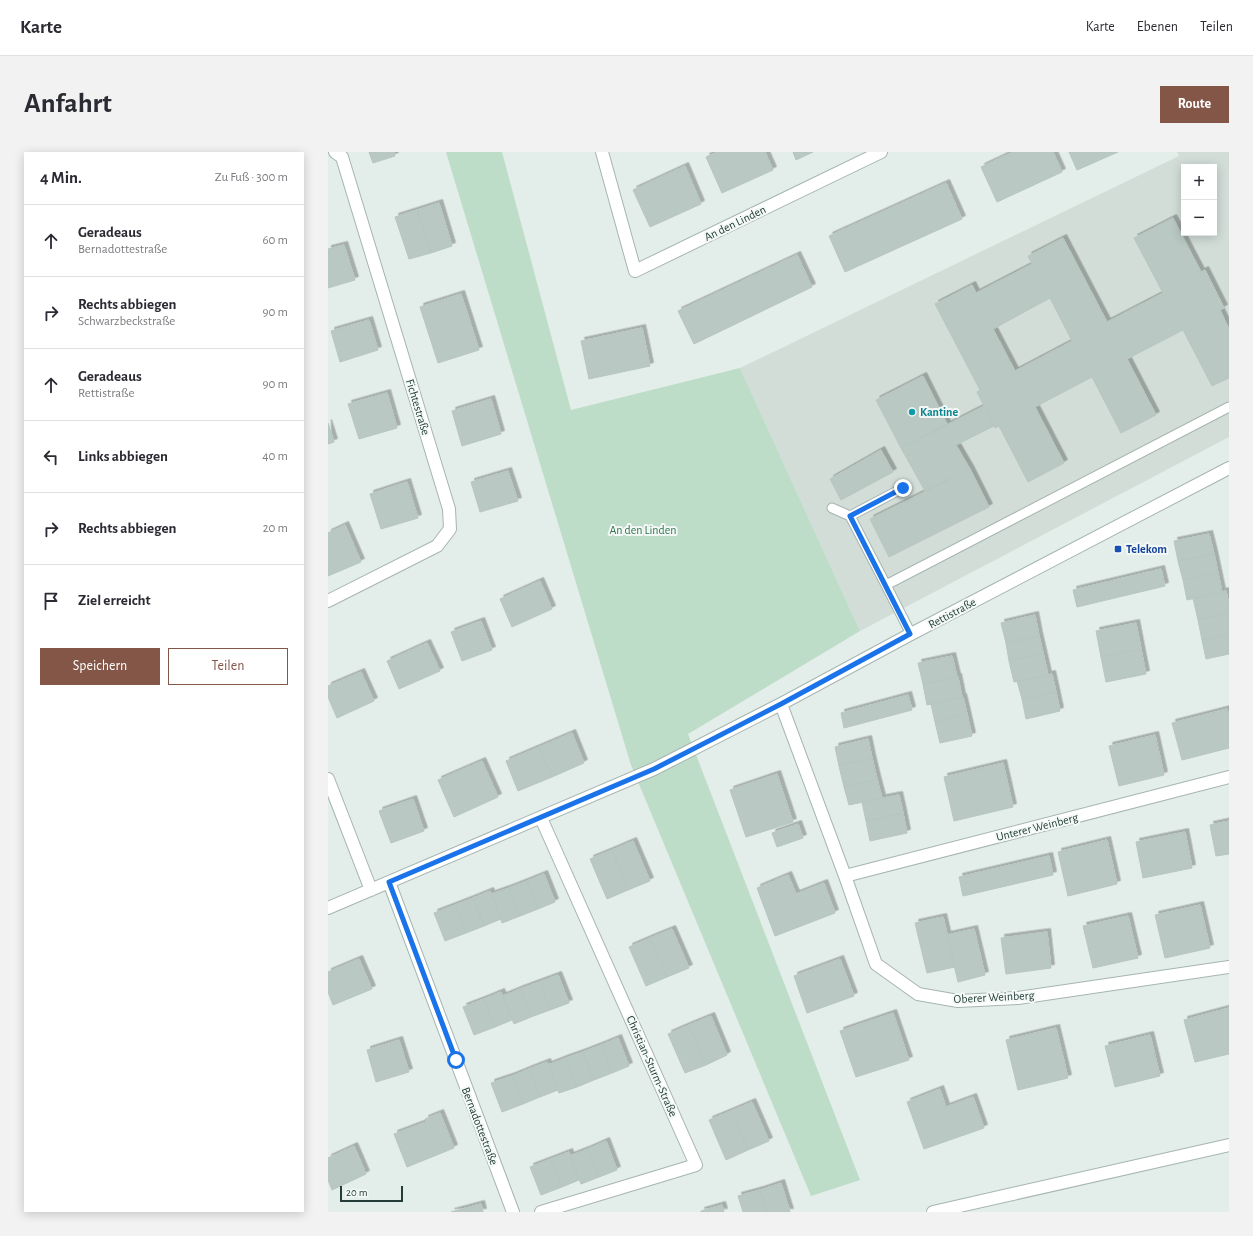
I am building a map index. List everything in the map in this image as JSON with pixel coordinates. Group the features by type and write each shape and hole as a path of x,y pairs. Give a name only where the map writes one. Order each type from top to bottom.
{"street":[{"name":"Fichtestraße","path":"328,601 437,546 450,529 449,509 347,172 342,157 335,152"},
{"name":"An den Linden","path":"602,152 635,271 881,152"},
{"name":"Rettistraße","path":"328,908 654,769 781,704 910,634 1229,468"},
{"name":"Oberer Weinberg","path":"781,704 846,876 876,964 918,994 958,1001 1018,998 1229,967"},
{"name":"Unterer Weinberg","path":"846,876 1229,777"},
{"path":"328,779 371,890"},
{"name":"Christian-Sturm-Straße","path":"541,818 696,1165 541,1212"},
{"name":"Bernadottestraße","path":"389,882 513,1212"},
{"path":"933,1212 1229,1145"}],"lane":[{"path":"886,586 1229,407"},
{"path":"850,516 903,488"},
{"path":"832,508 850,516 910,634"}],"shaded area":[{"path":"1177,152 1229,152 1229,437 860,631 740,368 1179,156"}],"green space":[{"path":"446,152 502,152 571,410 740,368 860,631 688,734 860,1180 811,1196 631,765"}],"building":[{"path":"369,152 394,152 395,156 373,163"},
{"path":"717,152 765,152 773,170 722,193 706,157"},
{"path":"793,152 813,152 796,160"},
{"path":"1013,152 1053,152 1062,172 997,202 981,167"},
{"path":"1069,152 1118,152 1077,170"},
{"path":"685,166 701,204 650,227 633,190"},
{"path":"946,183 962,219 845,272 829,236"},
{"path":"439,203 452,246 431,253 417,210"},
{"path":"417,210 431,253 409,259 395,217"},
{"path":"1173,218 1201,272 1205,270 1224,308 1220,310 1229,329 1229,378 1212,386 1183,330 1127,359 1156,415 1121,433 1092,377 1035,407 1064,463 1028,482 999,426 995,428 977,392 980,390 935,304 972,285 976,293 1032,264 1028,256 1063,238 1107,322 1163,293 1134,238","holes":["1050,298 1072,341 1015,371 993,329"]},
{"path":"344,245 355,280 328,288 328,249"},
{"path":"797,255 812,287 694,344 678,311"},
{"path":"461,294 479,350 438,363 420,307"},
{"path":"369,320 378,350 340,362 331,331"},
{"path":"642,328 650,366 589,379 581,341"},
{"name":"Kantine","path":"923,376 947,424 901,448 876,400"},
{"path":"387,393 397,428 359,439 348,404"},
{"path":"491,399 501,434 462,446 452,411"},
{"path":"984,406 994,426 956,445 970,469 925,491 901,448"},
{"path":"328,423 334,442 328,444"},
{"path":"881,450 893,472 841,500 830,479"},
{"path":"970,469 989,507 889,557 870,519"},
{"path":"508,471 518,501 480,512 471,482"},
{"path":"407,482 418,518 381,529 370,494"},
{"path":"345,525 361,562 328,576 328,533"},
{"path":"1209,534 1214,554 1178,561 1174,541"},
{"path":"1214,554 1218,573 1183,580 1178,561"},
{"path":"1161,569 1165,586 1077,607 1073,590"},
{"path":"1218,573 1222,592 1187,600 1183,580"},
{"path":"540,581 552,609 512,627 500,599"},
{"path":"1226,591 1229,604 1229,613 1198,620 1193,598"},
{"path":"1229,613 1229,634 1202,640 1198,620"},
{"path":"1035,615 1039,636 1006,643 1001,623"},
{"path":"481,621 492,650 462,661 451,632"},
{"path":"1136,623 1141,649 1101,657 1096,631"},
{"path":"1229,634 1229,654 1206,659 1202,640"},
{"path":"1039,636 1043,653 1009,661 1006,643"},
{"path":"427,643 440,671 399,689 387,661"},
{"path":"1141,649 1146,674 1106,682 1101,657"},
{"path":"1043,653 1048,675 1014,682 1009,661"},
{"path":"952,656 957,677 923,684 918,663"},
{"path":"361,672 374,701 337,718 328,697 328,686"},
{"path":"1052,674 1056,692 1022,699 1017,681"},
{"path":"958,677 962,697 927,705 923,684"},
{"path":"1056,692 1060,711 1026,719 1022,699"},
{"path":"908,695 912,710 844,728 841,713"},
{"path":"963,697 967,714 935,722 931,704"},
{"path":"1227,709 1229,717 1229,748 1182,760 1172,723"},
{"path":"967,714 972,736 940,743 935,722"},
{"path":"572,733 584,763 552,777 539,747"},
{"path":"1155,735 1164,775 1119,786 1109,746"},
{"path":"868,739 872,758 839,766 835,747"},
{"path":"539,747 552,777 518,791 506,761"},
{"path":"872,758 877,779 844,787 839,766"},
{"path":"482,761 498,797 454,817 438,780"},
{"path":"1003,763 1013,807 954,821 944,777"},
{"path":"777,774 793,822 746,837 730,790"},
{"path":"877,779 882,798 849,805 844,787"},
{"path":"899,795 903,813 866,821 862,802"},
{"path":"413,799 424,831 391,843 379,811"},
{"path":"903,813 907,833 870,841 866,821"},
{"path":"1229,821 1229,854 1216,856 1210,825"},
{"path":"798,824 803,838 777,847 772,833"},
{"path":"1185,832 1192,868 1143,878 1136,842"},
{"path":"1107,840 1117,884 1068,896 1058,852"},
{"path":"633,841 650,881 628,890 612,850"},
{"path":"612,850 628,890 607,899 590,859"},
{"path":"1049,856 1053,875 963,896 959,877"},
{"path":"544,874 555,902 538,909 527,881"},
{"path":"788,875 796,894 824,883 835,913 775,936 757,888"},
{"path":"527,881 538,909 520,916 509,888"},
{"path":"509,888 520,916 502,923 492,894"},
{"path":"490,891 501,919 484,926 473,898"},
{"path":"473,898 484,926 466,933 455,905"},
{"path":"455,905 466,933 445,941 434,913"},
{"path":"1200,905 1210,948 1165,958 1155,915"},
{"path":"1128,916 1138,958 1093,968 1083,926"},
{"path":"943,917 955,967 927,973 915,923"},
{"path":"672,929 689,968 667,977 650,938"},
{"path":"974,929 985,975 958,982 947,935"},
{"path":"1047,932 1051,968 1006,974 1001,938"},
{"path":"650,938 667,977 646,986 629,947"},
{"path":"359,959 372,989 333,1005 328,992 328,972"},
{"path":"840,959 854,996 807,1013 794,976"},
{"path":"558,975 569,1003 550,1010 539,982"},
{"path":"539,982 550,1010 531,1017 520,989"},
{"path":"520,989 531,1017 514,1024 503,996"},
{"path":"501,992 512,1020 495,1027 484,999"},
{"path":"484,999 495,1027 474,1035 463,1007"},
{"path":"1229,1008 1229,1054 1195,1062 1184,1020"},
{"path":"893,1013 909,1060 856,1077 840,1031"},
{"path":"711,1016 727,1055 706,1065 689,1025"},
{"path":"689,1025 706,1065 685,1073 668,1034"},
{"path":"1056,1028 1068,1078 1018,1090 1006,1040"},
{"path":"1150,1035 1160,1076 1115,1087 1105,1046"},
{"path":"618,1038 629,1066 612,1073 601,1045"},
{"path":"399,1040 409,1072 376,1082 367,1050"},
{"path":"601,1045 612,1073 594,1080 583,1052"},
{"path":"583,1052 594,1080 577,1087 566,1058"},
{"path":"566,1058 577,1087 559,1093 548,1065"},
{"path":"547,1062 558,1090 540,1097 529,1069"},
{"path":"529,1069 540,1097 523,1104 512,1076"},
{"path":"512,1076 523,1104 502,1112 491,1083"},
{"path":"940,1089 946,1107 973,1097 984,1128 924,1149 907,1102"},
{"path":"752,1102 769,1141 748,1150 731,1111"},
{"path":"731,1111 748,1150 726,1160 709,1120"},
{"path":"440,1113 454,1148 407,1167 394,1134 426,1122 425,1119"},
{"path":"606,1141 617,1170 599,1177 588,1149"},
{"path":"354,1146 366,1174 332,1190 328,1180 328,1158"},
{"path":"588,1149 599,1177 581,1184 570,1156"},
{"path":"569,1152 579,1180 562,1187 551,1159"},
{"path":"551,1159 562,1187 541,1195 530,1167"},
{"path":"781,1183 790,1212 767,1212 760,1190"},
{"path":"760,1190 767,1212 743,1212 738,1196"},
{"path":"481,1204 483,1212 451,1212"},
{"path":"722,1205 724,1212 701,1212 701,1211"}],"place":[{"name":"Kantine","path":"912,412"},
{"name":"Telekom","path":"1118,549"}],"route":[{"path":"456,1060 389,882 654,769 781,704 910,634 850,516 903,488"}]}
